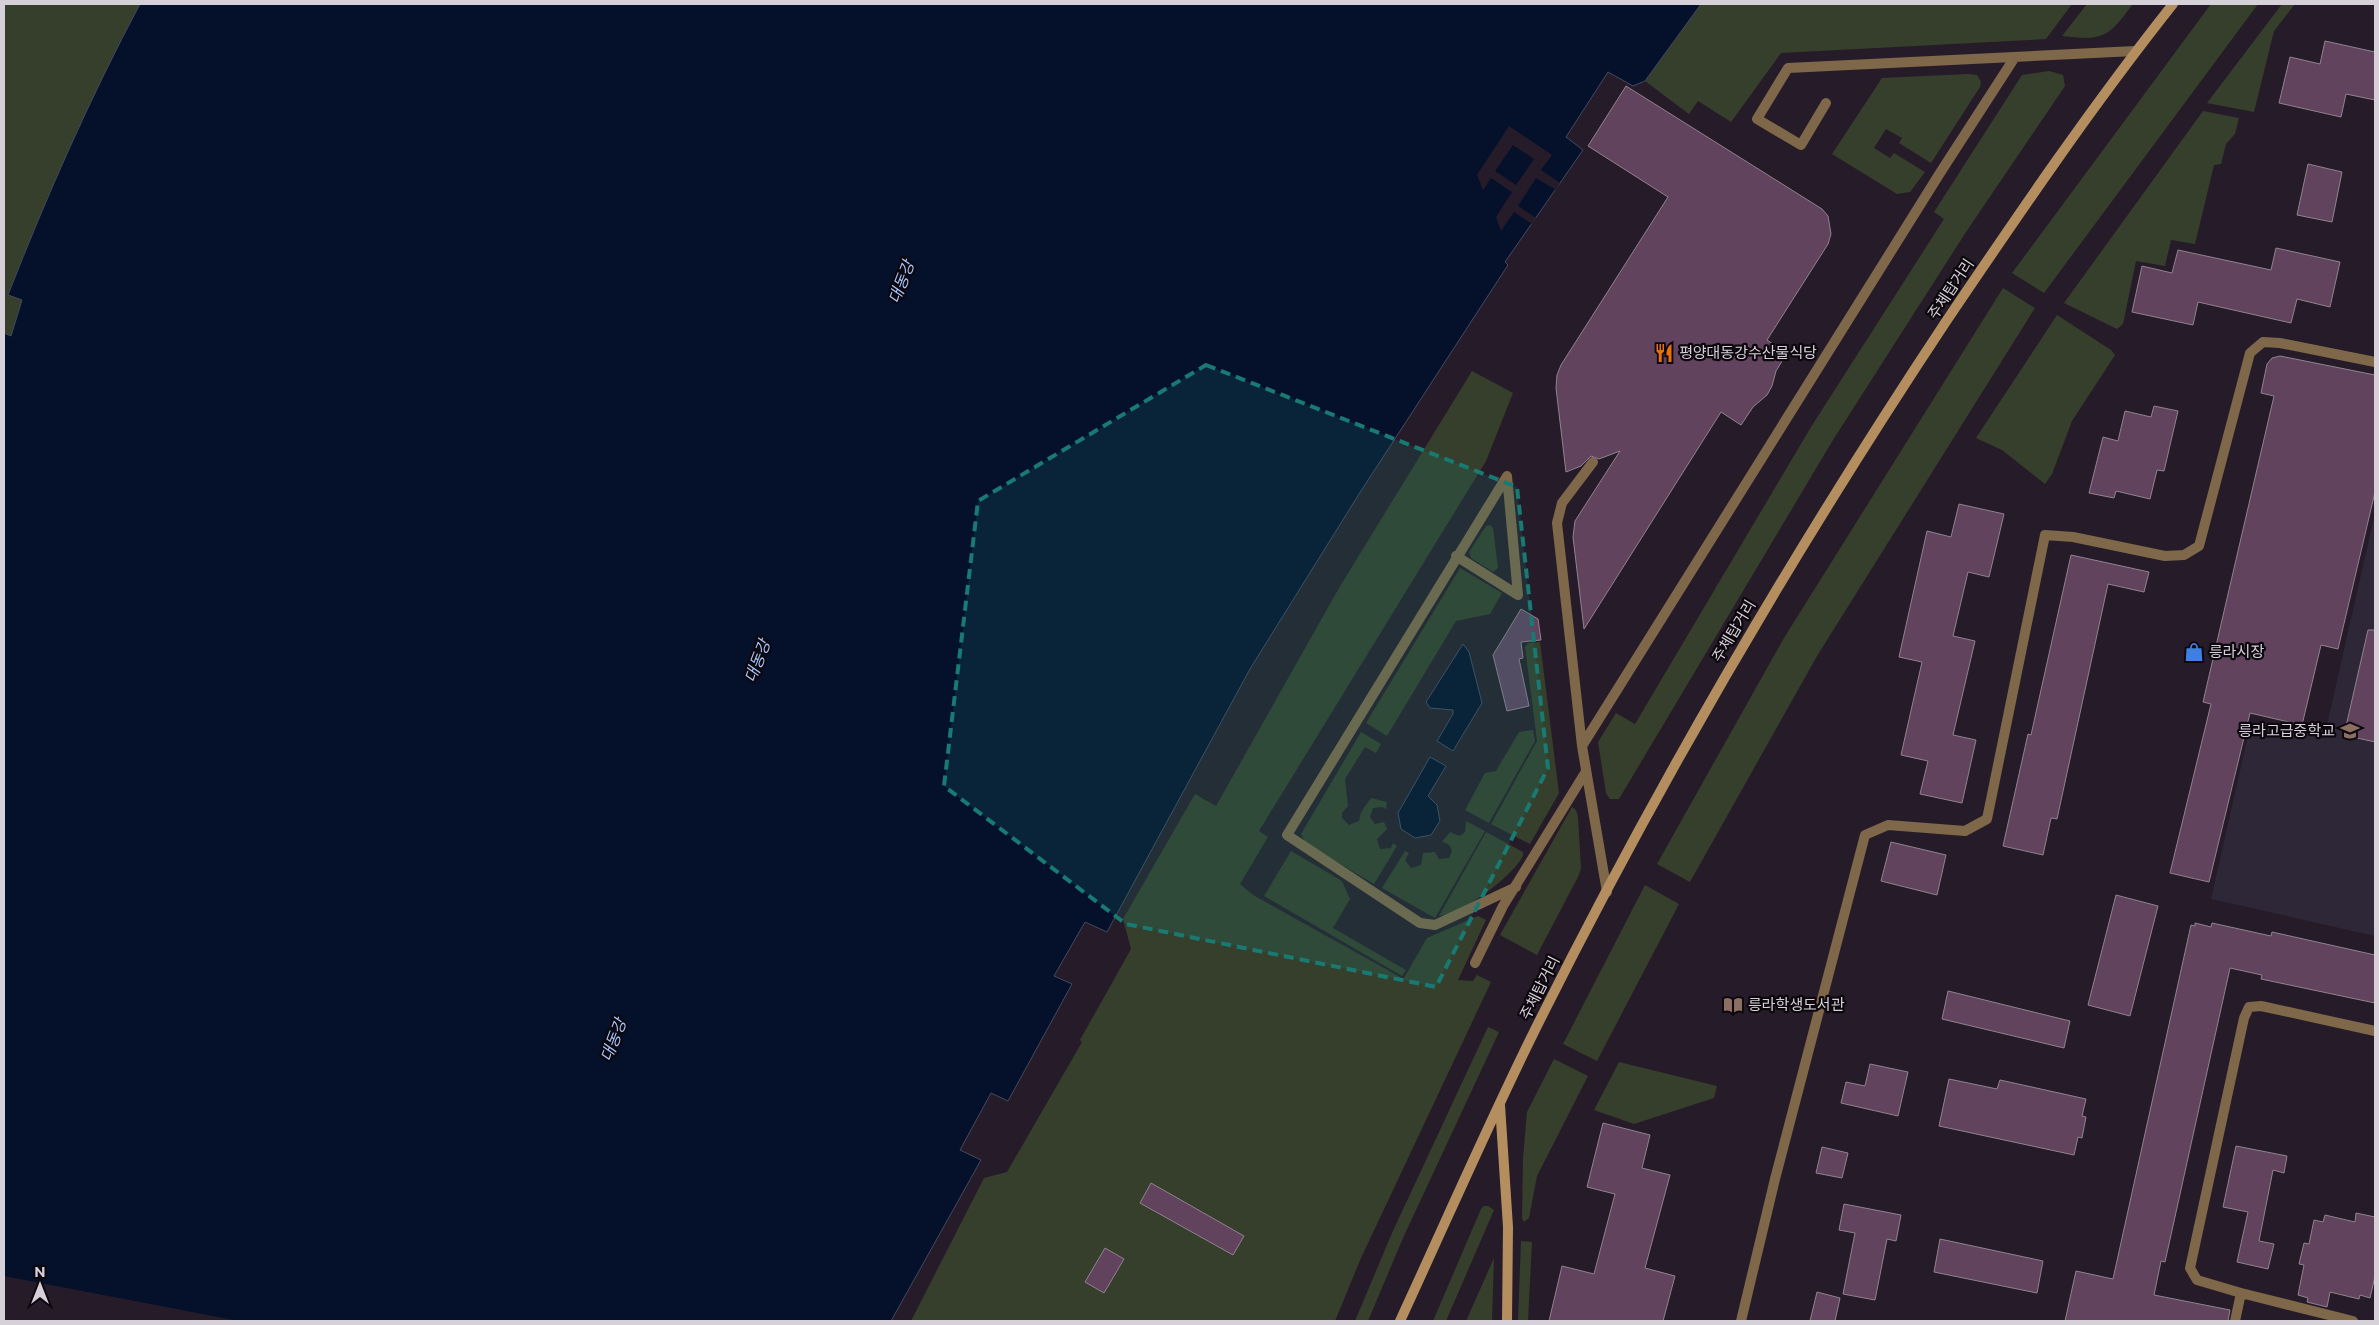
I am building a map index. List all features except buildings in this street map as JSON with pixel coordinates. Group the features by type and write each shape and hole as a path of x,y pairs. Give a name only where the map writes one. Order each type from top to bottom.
{"main road":[{"name":"주체탑거리","path":"1400,1321 1500,1102 1607,892 1732,664 1860,451 2020,213 2135,51 2173,4"},
{"path":"1500,1102 1507,1199 1506,1321"}],"street":[{"path":"1826,103 1800,145 1757,119 1788,68 2135,51"},
{"path":"1582,746 1940,173 2015,57"},
{"path":"1741,1321 1775,1179 1865,835 1888,825 1965,831 1987,819 2045,535 2073,537 2165,556 2184,555 2200,546 2250,353 2263,342 2280,343 2375,362"},
{"path":"1593,462 1562,503 1557,523 1585,773 1607,892"},
{"path":"1456,556 1518,595 1507,476 1456,556 1287,835 1420,923 1435,925 1516,887"},
{"path":"1475,963 1503,906 1585,773"},
{"path":"2353,1321 2197,1280 2190,1268 2244,1018 2249,1007 2261,1006 2375,1031"},
{"path":"2235,1321 2241,1293"}],"highlighted area":[{"path":"1206,365 1517,487 1548,768 1436,987 1126,924 944,786 978,501"}],"shaded area":[{"name":"릉라고급중학교","path":"2375,513 2375,936 2211,899 2251,722 2324,738"}],"green space":[{"path":"4,4 140,4 70,147 8,294 22,300 11,337 4,334"},
{"path":"1701,4 2072,4 2046,39 1781,53 1731,122 1698,101 1689,114 1645,81"},
{"path":"2087,4 2133,4 2117,24 2104,34 2088,38 2062,36"},
{"path":"2211,4 2258,4 2044,293 2012,273"},
{"path":"2282,4 2295,4 2274,31 2254,112 2207,103"},
{"path":"2049,71 2063,75 2065,86 1966,232 1833,440 1619,799 1610,799 1606,793 1598,742 1616,713 1635,724 1811,427 1944,219 1934,212 2022,75"},
{"path":"1977,75 1981,82 1980,87 1931,163 1899,143 1902,138 1886,129 1874,148 1890,158 1894,153 1925,172 1910,192 1897,194 1832,154 1882,78"},
{"path":"2203,111 2239,118 2235,134 2226,144 2221,164 2214,165 2195,244 2171,240 2165,266 2136,261 2123,324 2117,329 2064,303"},
{"path":"2003,288 2035,308 1817,656 1690,882 1657,864 1784,638"},
{"path":"2057,315 2111,350 2115,355 2072,421 2052,474 2045,484 2002,450 1976,438"},
{"path":"1472,371 1513,393 1486,461 1259,831 1268,837 1240,884 1253,895 1402,978 1404,978 1427,938 1478,916 1486,920 1458,980 1473,981 1477,975 1491,982 1361,1258 1335,1321 911,1321 984,1178 1007,1172 1082,1042 1080,1040 1131,949 1123,919 1195,794 1216,806 1339,588"},
{"path":"1490,525 1493,528 1498,568 1493,572 1471,558 1469,552 1486,526"},
{"path":"1460,568 1502,593 1490,614 1456,621 1387,736 1366,723"},
{"path":"1540,642 1559,793 1530,844 1491,824 1537,741 1525,647 1528,643"},
{"path":"1533,730 1535,741 1489,823 1465,810 1485,773 1496,771 1519,732"},
{"path":"1361,732 1381,744 1376,753 1365,747 1345,779 1348,806 1342,813 1342,818 1349,825 1359,821 1361,812 1371,798 1387,802 1386,809 1382,807 1373,808 1370,817 1375,824 1384,822 1387,829 1377,839 1380,849 1391,848 1393,843 1397,846 1374,884 1305,843 1301,834"},
{"path":"1572,807 1576,810 1578,817 1581,868 1537,955 1500,935"},
{"path":"1466,821 1485,831 1435,918 1382,888 1405,851 1409,853 1405,860 1411,868 1421,865 1423,853 1435,852 1439,859 1449,858 1451,848 1448,844 1442,842 1450,832 1460,836 1465,832"},
{"path":"1486,832 1523,852 1523,856 1508,875 1486,893 1461,908 1439,916"},
{"path":"1291,851 1342,881 1350,899 1333,928 1406,970 1402,976 1264,896"},
{"path":"1645,885 1679,904 1597,1061 1563,1044"},
{"path":"1488,1027 1499,1032 1403,1238 1368,1321 1355,1321 1392,1233"},
{"path":"1554,1059 1588,1076 1537,1176 1529,1218 1524,1222 1522,1219 1523,1158 1527,1112"},
{"path":"1619,1062 1717,1086 1714,1098 1634,1124 1594,1110"},
{"path":"1484,1206 1494,1210 1446,1321 1433,1321 1481,1209"},
{"path":"1521,1241 1532,1242 1528,1321 1518,1321"},
{"path":"1494,1258 1492,1321 1466,1321"}],"water":[{"name":"대동강","path":"140,4 1701,4 1645,81 1633,86 1608,72 1566,137 1583,150 1505,262 1508,265 1359,494 1250,669 1107,932 1085,922 1054,976 1072,984 1008,1101 991,1093 960,1150 981,1160 891,1321 4,1321 4,333 11,336 22,300 8,295 38,221 70,147"},
{"path":"1463,644 1469,652 1482,703 1453,751 1437,741 1453,714 1453,710 1430,708 1426,702"},
{"path":"1430,757 1446,766 1428,796 1437,805 1440,821 1431,835 1415,838 1401,829 1398,813"}],"pier":[{"path":"1509,126 1552,155 1541,170 1560,183 1556,190 1536,178 1518,206 1536,218 1532,224 1514,212 1501,231 1496,217 1512,192 1491,178 1483,190 1477,175","holes":["1513,145 1534,159 1516,185 1495,171"]},
{"path":"4,1276 239,1321 4,1321"}],"place":[{"name":"평양대동강수산물식당","path":"1664,353"},
{"name":"릉라시장","path":"2194,652"},
{"name":"릉라고급중학교","path":"2350,731"},
{"name":"릉라학생도서관","path":"1733,1005"}]}
